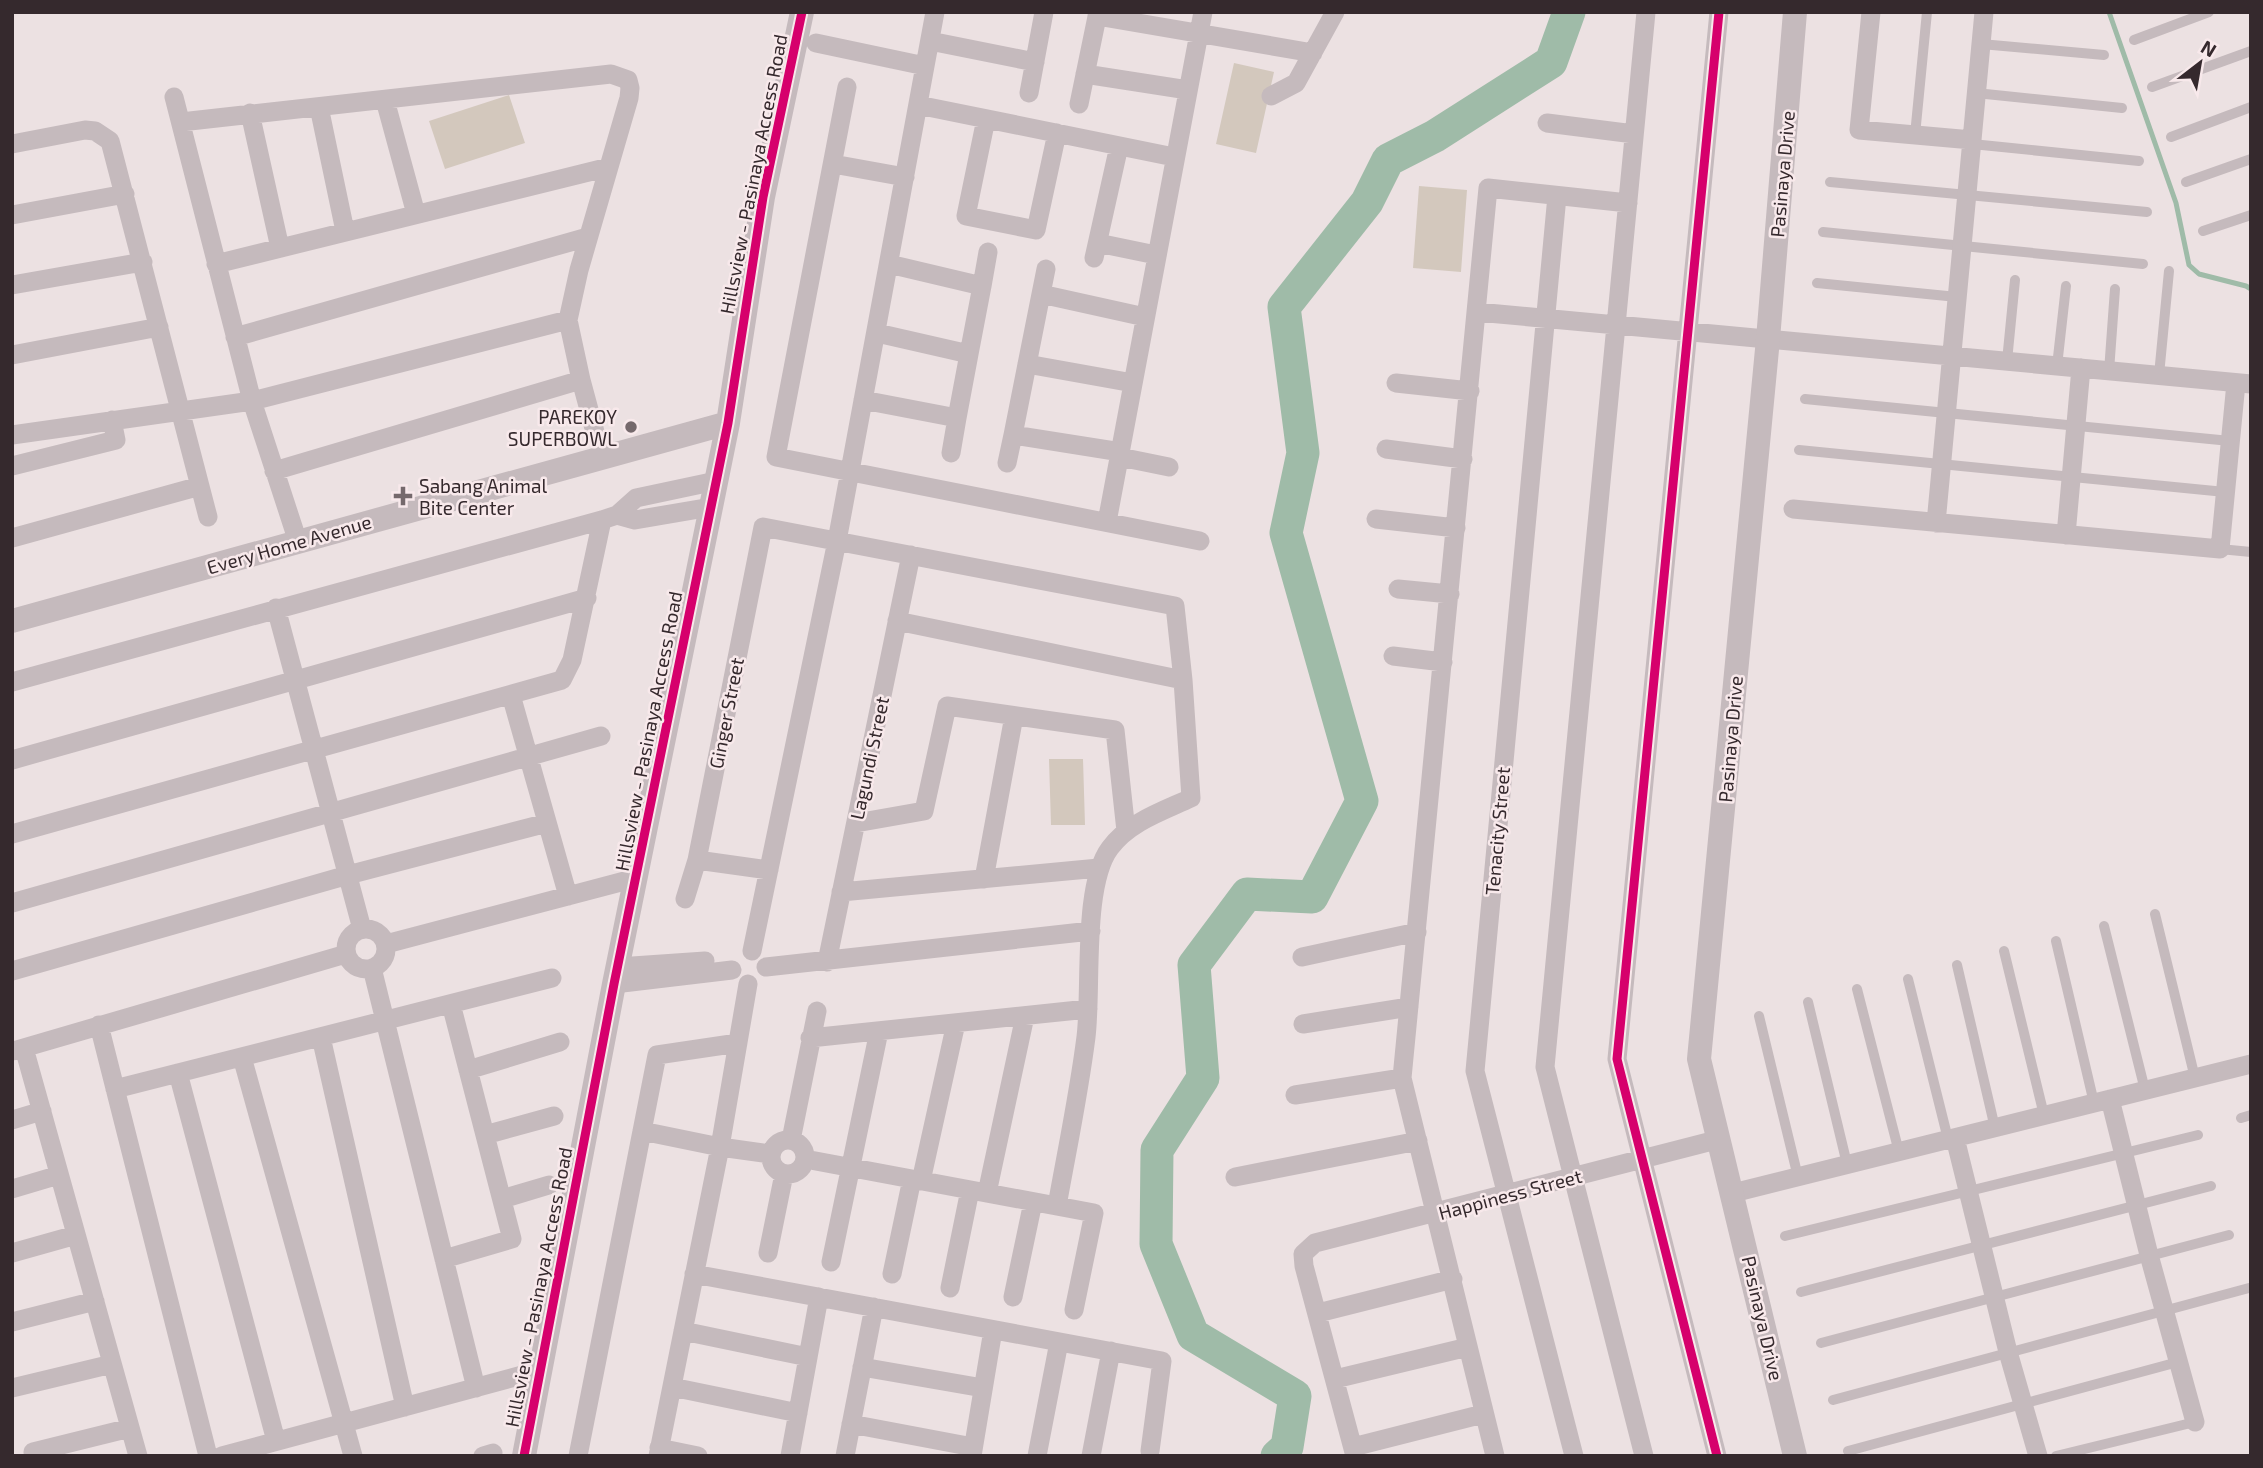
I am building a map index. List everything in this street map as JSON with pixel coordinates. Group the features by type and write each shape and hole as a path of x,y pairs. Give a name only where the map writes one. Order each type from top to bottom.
{"street":[{"name":"Hillsview - Pasinaya Access Road","path":"524,1456 616,976 712,507 764,198 802,12"},
{"path":"752,951 837,541 935,12"},
{"path":"1029,93 1044,12"},
{"path":"1107,523 1203,12"},
{"path":"1271,96 1296,83 1335,12"},
{"path":"1644,1456 1545,1067 1646,12"},
{"path":"1717,1456 1617,1059 1719,12"},
{"name":"Pasinaya Drive","path":"1795,12 1768,339 1699,1059 1795,1456"},
{"path":"1871,12 1859,130 1972,142"},
{"path":"1936,523 1984,12"},
{"path":"1079,104 1098,14 1313,53"},
{"path":"930,41 1035,62"},
{"path":"816,43 925,66"},
{"path":"181,122 611,74 628,80 629,98 579,270 568,320 595,432"},
{"path":"1085,74 1188,90"},
{"path":"847,87 776,457 1200,541"},
{"path":"174,97 252,401 298,542"},
{"path":"385,100 416,214"},
{"path":"918,105 1174,157"},
{"path":"319,107 345,231"},
{"path":"250,113 280,248"},
{"path":"986,119 966,216 1036,230 1057,133"},
{"path":"1547,123 1634,134"},
{"path":"12,144 85,130 103,135 113,149 208,517"},
{"path":"1119,146 1096,250 1156,255"},
{"path":"833,164 905,177"},
{"path":"216,264 609,167"},
{"path":"1495,1456 1402,1078 1488,188 1628,203"},
{"path":"12,215 125,194"},
{"name":"Tenacity Street","path":"1557,195 1475,1071 1574,1456"},
{"path":"235,337 589,236"},
{"path":"951,453 988,252"},
{"path":"12,285 142,262"},
{"path":"889,264 982,286"},
{"path":"1007,463 1046,269"},
{"path":"1041,294 1145,317"},
{"path":"1477,312 2243,383 2230,441 2220,549 1793,509"},
{"path":"12,435 252,401 568,320"},
{"path":"12,355 159,327"},
{"path":"877,333 969,354"},
{"path":"1027,364 1133,383"},
{"path":"2066,535 2081,368"},
{"path":"274,471 581,380"},
{"path":"1396,383 1469,391"},
{"path":"863,400 957,418"},
{"path":"12,466 116,440 112,420"},
{"name":"Every Home Avenue","path":"12,621 727,423"},
{"path":"1013,435 1121,454 1169,467"},
{"path":"1386,449 1463,459"},
{"path":"12,682 610,517 636,498 716,481"},
{"path":"12,538 200,486"},
{"path":"610,517 635,520 712,507"},
{"path":"12,834 557,682 566,675 610,517"},
{"path":"1376,519 1456,528"},
{"name":"Ginger Street","path":"685,899 696,860 763,527 837,541"},
{"path":"837,541 1175,606 1191,798 1126,831 1110,849 1099,868 1091,931 1086,1035 1057,1206"},
{"name":"Lagundi Street","path":"827,962 911,555"},
{"path":"1398,589 1450,594"},
{"path":"12,760 587,597"},
{"path":"276,608 362,929"},
{"path":"897,621 1183,680"},
{"path":"1393,656 1443,662"},
{"path":"511,695 568,896"},
{"path":"856,823 924,811 947,706 1115,730 1126,831"},
{"path":"984,879 1014,716"},
{"path":"12,903 601,736"},
{"path":"12,971 348,875 547,823"},
{"path":"696,860 769,870"},
{"path":"841,892 1099,868"},
{"path":"386,944 636,878"},
{"path":"362,929 374,930 384,938 386,944 385,956 372,968 356,967 346,954 349,938 362,929"},
{"path":"766,967 1091,931"},
{"path":"1302,957 1417,932"},
{"path":"752,951 762,956 766,967 763,978 748,984 737,980 733,965 742,952 752,951"},
{"path":"138,1456 42,1111 18,1050 346,954"},
{"path":"616,976 733,965"},
{"path":"372,968 476,1388"},
{"path":"115,1089 552,978"},
{"path":"698,1456 659,1452 720,1147 748,984"},
{"path":"444,1259 512,1239 451,1004"},
{"path":"1303,1024 1409,1007"},
{"path":"810,1038 1088,1009"},
{"path":"791,1140 817,1011"},
{"path":"950,1288 1025,1016"},
{"path":"892,1274 956,1023"},
{"path":"99,1025 208,1456"},
{"path":"831,1262 880,1031"},
{"path":"321,1037 405,1407"},
{"path":"468,1070 560,1042"},
{"path":"578,1456 657,1055 738,1043"},
{"path":"242,1057 353,1456"},
{"path":"1733,1193 2251,1064"},
{"path":"178,1073 276,1441"},
{"path":"1295,1095 1402,1078"},
{"path":"2102,1101 2123,1152 2195,1422"},
{"path":"12,1120 42,1111"},
{"path":"485,1135 554,1116"},
{"path":"642,1131 770,1154"},
{"name":"Happiness Street","path":"1318,1313 1303,1254 1315,1243 1720,1139"},
{"path":"1952,1139 2038,1456"},
{"path":"791,1140 802,1147 806,1159 799,1171 784,1174 773,1167 770,1154 778,1143 791,1140"},
{"path":"1235,1177 1418,1141"},
{"path":"806,1159 1094,1213 1074,1310"},
{"path":"768,1252 784,1174"},
{"path":"12,1189 60,1175"},
{"path":"502,1199 549,1185"},
{"path":"1013,1297 1033,1202"},
{"path":"12,1253 76,1235"},
{"path":"695,1274 1163,1361 1150,1451"},
{"path":"1453,1279 1318,1313 1354,1451 1483,1414"},
{"path":"790,1456 818,1297"},
{"path":"12,1322 94,1301"},
{"path":"845,1456 874,1307"},
{"path":"851,1424 972,1451 993,1329"},
{"path":"683,1331 808,1356"},
{"path":"1037,1456 1059,1342"},
{"path":"1335,1379 1468,1347"},
{"path":"1091,1456 1111,1351"},
{"path":"12,1388 112,1364"},
{"path":"862,1367 983,1388"},
{"path":"222,1456 541,1370"},
{"path":"672,1387 798,1413"},
{"path":"33,1452 130,1428"}],"lane":[{"path":"1915,135 1927,12"},
{"path":"2134,40 2209,12"},
{"path":"1981,44 2104,55"},
{"path":"2152,86 2251,51"},
{"path":"1976,93 2122,108"},
{"path":"2171,136 2251,107"},
{"path":"1972,142 2138,160"},
{"path":"2186,183 2251,159"},
{"path":"1830,182 2147,212"},
{"path":"2203,231 2251,215"},
{"path":"1823,232 2143,264"},
{"path":"2159,375 2169,271"},
{"path":"2007,361 2015,280"},
{"path":"1817,283 1957,297"},
{"path":"2057,366 2066,286"},
{"path":"2109,371 2115,289"},
{"path":"1805,399 2230,441"},
{"path":"1799,450 2225,492"},
{"path":"2220,549 2251,552"},
{"path":"2155,914 2195,1078"},
{"path":"2104,926 2146,1090"},
{"path":"2056,941 2102,1101"},
{"path":"2004,951 2044,1115"},
{"path":"1957,965 1995,1128"},
{"path":"1908,979 1952,1139"},
{"path":"1857,989 1899,1152"},
{"path":"1808,1002 1847,1164"},
{"path":"1759,1016 1798,1177"},
{"path":"1785,1236 2198,1135"},
{"path":"1801,1292 2211,1186"},
{"path":"1821,1343 2230,1235"},
{"path":"1833,1399 2249,1288"},
{"path":"1848,1451 2178,1362"},
{"path":"2056,1456 2195,1422"}],"shaded area":[{"path":"1234,63 1274,72 1256,153 1216,144"},
{"path":"509,95 525,143 445,169 429,121"},
{"path":"1419,186 1467,190 1461,272 1413,268"},
{"path":"1049,759 1083,759 1085,825 1051,825"}],"waterway":[{"path":"1277,1456 1287,1447 1295,1396 1193,1335 1156,1244 1157,1150 1203,1078 1194,965 1247,894 1312,897 1362,801 1286,533 1303,453 1284,307 1367,202 1388,160 1435,136 1551,62 1569,12"},
{"path":"2109,12 2176,203 2189,265 2199,274 2251,289"}],"cycle path":[{"path":"524,1456 614,984 728,423 763,197 802,12"},
{"path":"1717,1456 1617,1059 1719,12"}],"place":[{"name":"PAREKOY SUPERBOWL","path":"631,427"},
{"name":"Sabang Animal Bite Center","path":"403,496"}]}
